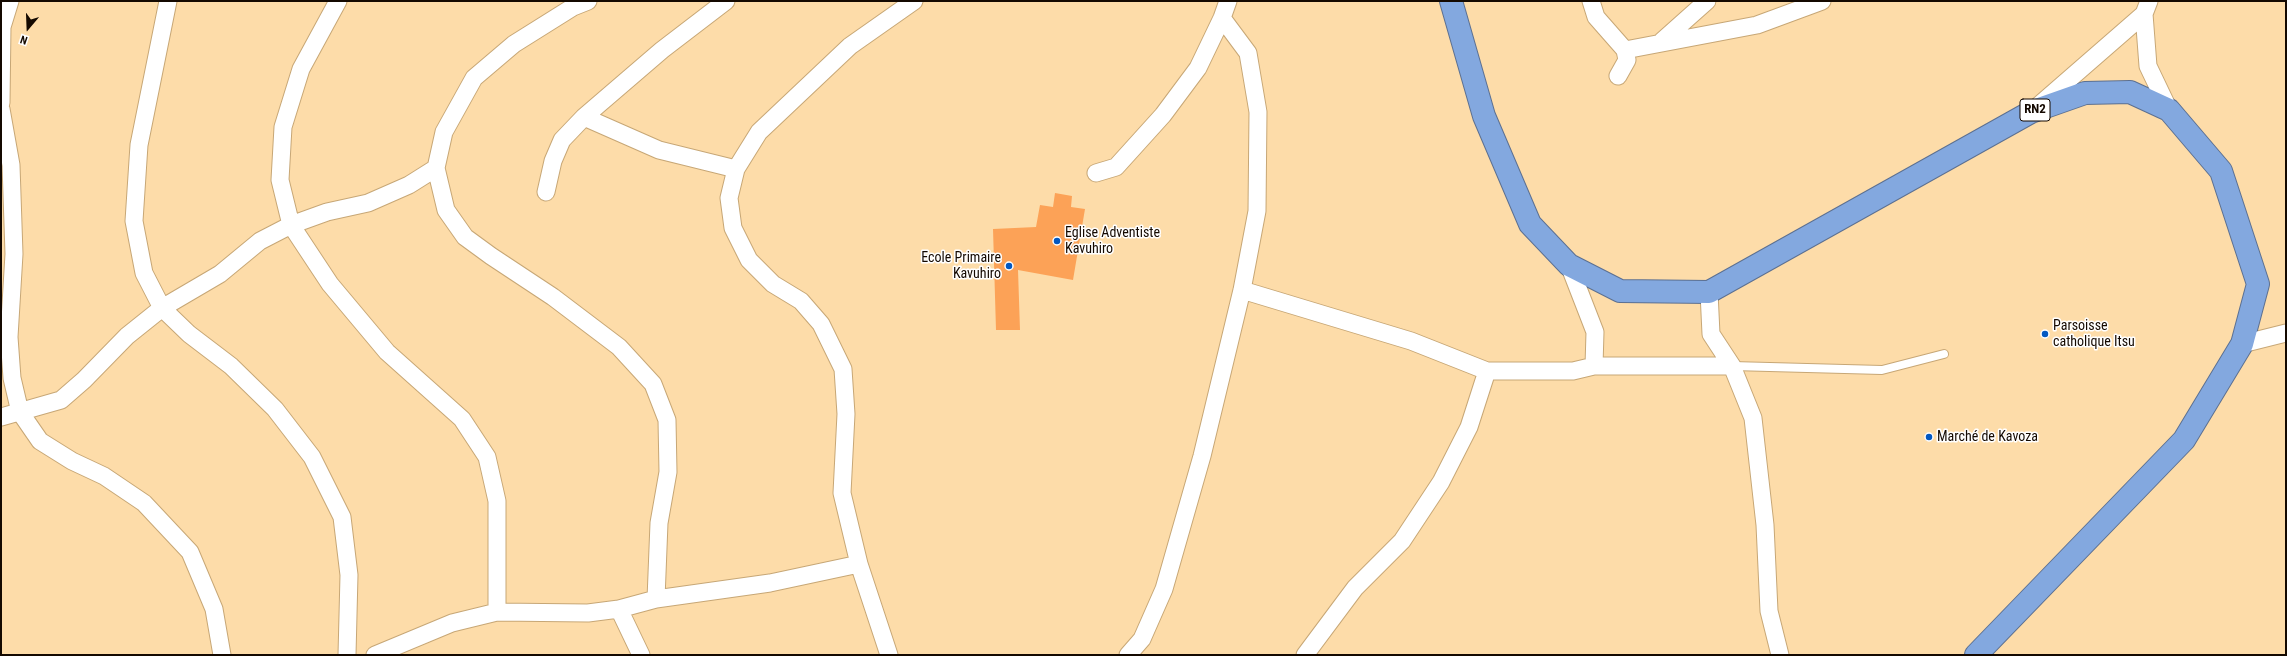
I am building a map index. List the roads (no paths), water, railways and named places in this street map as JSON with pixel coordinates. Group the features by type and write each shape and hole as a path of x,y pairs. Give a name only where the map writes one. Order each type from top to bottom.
{"highway":[{"name":"RN2","path":"1450,1 1484,116 1530,224 1569,265 1620,291 1709,292 2032,112 2085,93 2130,92 2169,110 2221,172 2258,284 2242,344 2184,440 1976,655"}],"street":[{"path":"1,103 2,27 10,1"},
{"path":"168,1 139,145 134,222 144,273 162,308 189,334 231,366 275,409 312,457 342,517 349,575 347,655"},
{"path":"338,1 301,69 284,127 280,180 291,225 330,284 382,346 462,419 486,457 497,501 497,612"},
{"path":"588,1 573,7 514,44 474,78 444,132 436,168 446,210 466,237 491,256 553,296 618,347 654,384 666,420 668,472 659,523 656,599"},
{"path":"546,192 553,161 562,140 584,117 662,50 726,1"},
{"path":"889,655 859,564 842,493 846,414 843,369 821,324 801,302 772,284 749,260 733,228 729,198 736,169 759,132 850,46 914,1"},
{"path":"1096,173 1116,167 1164,115 1198,68 1222,18 1228,1"},
{"path":"1591,1 1596,17 1624,50 1627,60 1618,76"},
{"path":"1662,41 1707,1"},
{"path":"1624,50 1662,41 1758,25 1822,1"},
{"path":"2146,8 2148,66 2169,110"},
{"path":"2032,112 2146,8"},
{"path":"1128,655 1142,639 1164,589 1202,456 1242,290 1257,211 1258,112 1248,53 1222,18"},
{"path":"1,109 11,165 14,254 10,344 12,378 20,412 40,441 72,461 104,476 144,503 190,552 214,609 222,655"},
{"path":"584,117 659,150 736,169"},
{"path":"1,417 61,400 84,380 126,336 162,308 220,274 260,241 291,225 327,212 368,203 409,185 436,168"},
{"path":"1569,265 1594,332 1594,366"},
{"path":"1242,290 1411,341 1487,372 1573,371 1594,366 1732,366"},
{"path":"1709,292 1711,334 1732,366 1753,418 1765,525 1769,611 1780,655"},
{"path":"2242,344 2286,333"},
{"path":"1305,655 1355,588 1402,541 1441,482 1468,426 1487,372"},
{"path":"375,655 452,623 497,612 588,613 619,609 656,599 770,583 859,564"},
{"path":"619,609 641,655"}],"lane":[{"path":"1732,366 1882,370 1944,354"}],"place":[{"name":"Eglise Adventiste Kavuhiro","path":"1057,241"},
{"name":"Ecole Primaire Kavuhiro","path":"1009,266"},
{"name":"Parsoisse catholique Itsu","path":"2045,334"},
{"name":"Marché de Kavoza","path":"1929,437"}]}
